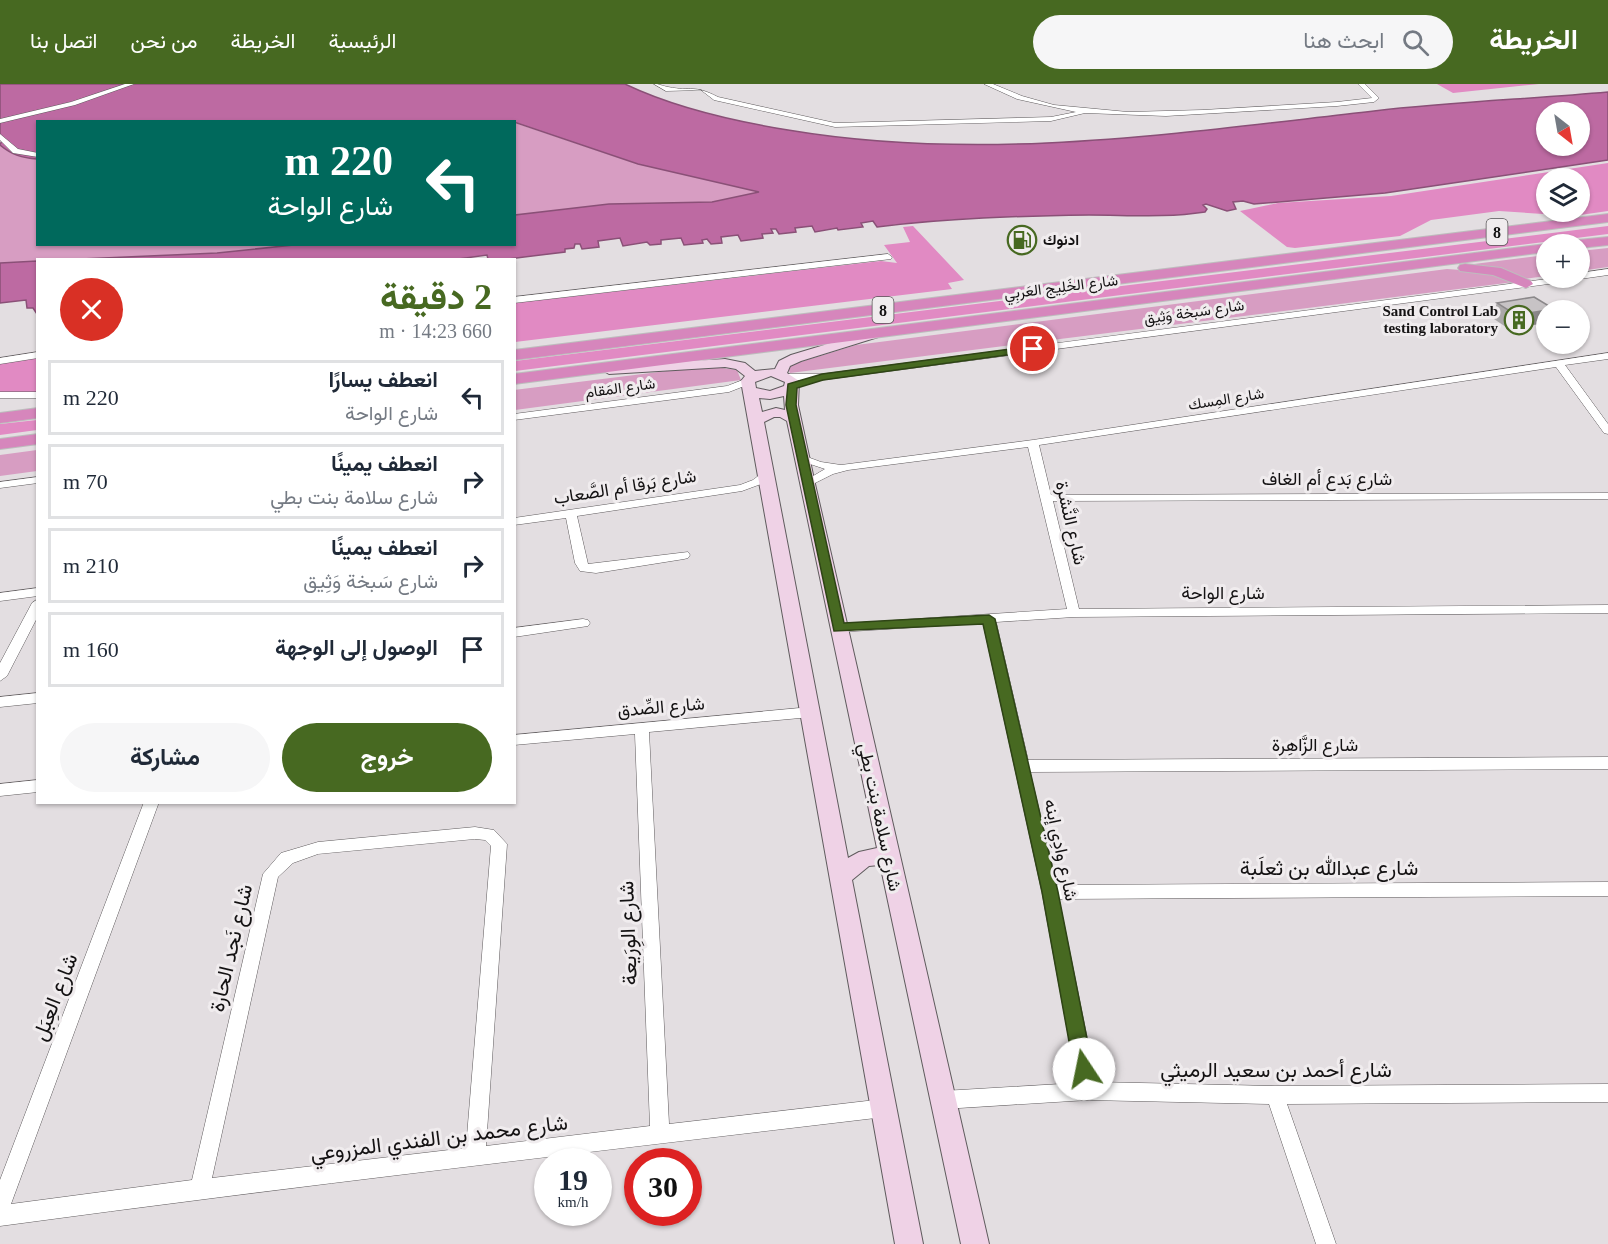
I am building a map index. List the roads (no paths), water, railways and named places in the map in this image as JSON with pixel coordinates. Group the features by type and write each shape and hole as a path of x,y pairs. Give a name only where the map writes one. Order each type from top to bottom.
{"highway":[{"name":"شارع الخَلِيج العَربِي","path":"516,355 1608,218"},
{"path":"1590,243 1608,241"},
{"name":"شارع الخَلِيج العَربِي","path":"516,379 1536,249"},
{"path":"1374,271 1472,267 1496,271 1526,284"},
{"path":"0,418 36,413"},
{"path":"0,444 36,440"}],"main road":[{"path":"750,384 772,396 783,393 788,381 784,364 796,358 874,334"},
{"path":"597,369 620,370 725,363 740,366 750,384 909,1244"},
{"path":"750,384 761,373 788,381"},
{"name":"شارع سلامة بنت بطي","path":"788,381 807,484 975,1244"},
{"path":"757,420 770,412 786,413 794,419"},
{"path":"841,877 860,860 874,855 886,858 893,873"}],"street":[{"path":"0,121 73,104 130,84"},
{"path":"657,84 666,89 703,88 716,99 835,125 1051,119 1086,111"},
{"path":"984,86 1024,98 1086,111 1150,115 1334,105 1374,100 1376,98 1361,84"},
{"path":"984,86 1022,102 1078,114 1150,119 1324,108 1334,105"},
{"path":"0,136 16,151 36,155"},
{"path":"516,300 888,256"},
{"path":"1590,275 1608,273"},
{"name":"شارع سَبخة وَثِيق","path":"788,381 1536,283"},
{"path":"0,361 36,355"},
{"name":"شارع المِسك","path":"807,484 820,475 848,467 1033,442 1608,356"},
{"path":"1559,364 1608,431"},
{"name":"شارع المَقام","path":"516,417 729,389 750,384"},
{"path":"0,395 36,395"},
{"name":"شارع النَّشرة","path":"1033,442 1074,612"},
{"name":"شارع المِسك","path":"802,458 826,466 848,467"},
{"name":"شارع بَرقا أم الصَّعاب","path":"516,522 742,488 757,482 766,473"},
{"path":"0,485 36,480"},
{"name":"شارع بَرقا أم الصَّعاب","path":"742,488 770,496"},
{"name":"شارع بَدع أم الغاف","path":"1047,498 1608,496"},
{"path":"571,514 584,568 596,569 684,555"},
{"path":"0,597 36,592"},
{"path":"0,676 36,607"},
{"name":"شارع الواحة","path":"839,628 1074,612 1608,609"},
{"name":"شارع وادِي إبنه","path":"989,619 1050,892 1088,1090"},
{"path":"516,633 583,624"},
{"path":"0,702 36,698"},
{"name":"شارع الصِّدق","path":"516,740 811,712"},
{"name":"شارع الوِرَيعة","path":"642,728 660,1136"},
{"name":"شارع الزَّاهِرة","path":"1023,766 1608,763"},
{"path":"0,790 36,786"},
{"name":"شارع العِبَل","path":"0,1206 151,804"},
{"name":"شارع نَجد الحارة","path":"200,1189 271,874 287,858 318,848 476,833 489,834 499,844 475,1158"},
{"name":"شارع عبدالله بن ثعلَبة","path":"1050,892 1608,888"},
{"name":"شارع أحمد بن سعيد الرميثي","path":"943,1100 1088,1090 1275,1095 1608,1093"},
{"path":"1275,1095 1326,1244"},
{"name":"شارع محمد بن الفندي المزروعي","path":"0,1216 200,1189 884,1108"}],"place":[{"name":"ادنوك","path":"1022,240"},
{"name":"Sand Control Lab testing laboratory","path":"1519,320"}]}
